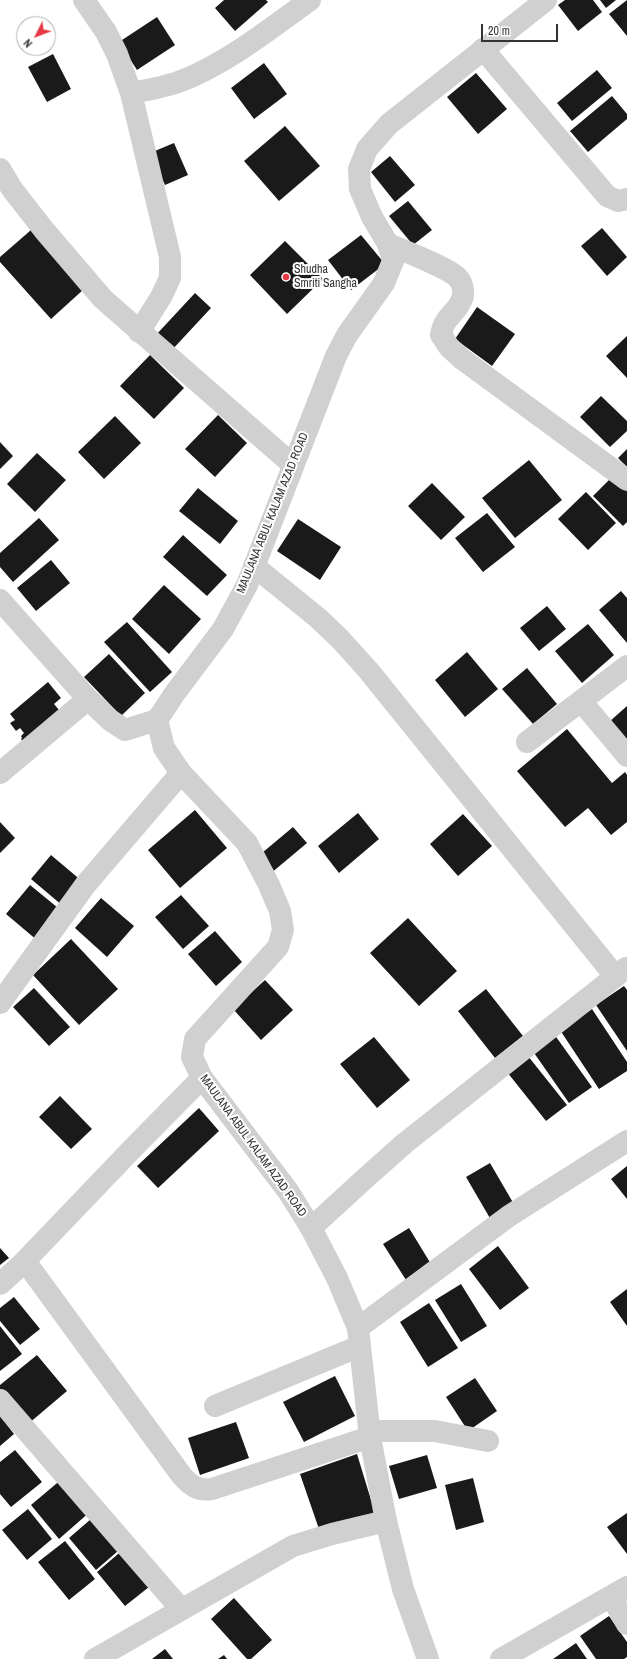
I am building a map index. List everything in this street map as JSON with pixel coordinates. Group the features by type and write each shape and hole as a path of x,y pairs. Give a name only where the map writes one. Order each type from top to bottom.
{"street":[{"path":"84,0 106,32 117,54 131,93 170,257 170,278 161,297 139,332"},
{"path":"131,93 168,85 205,71 259,36 310,0"},
{"name":"MAULANA ABUL KALAM AZAD ROAD","path":"428,1659 403,1589 386,1521 370,1434 359,1337 338,1278 311,1228 288,1191 202,1078 192,1057 195,1039 278,947 283,930 280,912 269,885 247,843 181,773 164,748 157,720 175,693 223,629 247,585 340,349 346,336 384,282 393,261 388,244 372,217 360,190 358,169 367,149 389,124 546,0"},
{"path":"483,49 607,196 618,201 627,199"},
{"path":"0,169 12,189 44,230 104,299 139,332 293,465"},
{"path":"388,244 446,270 458,278 463,289 461,301 443,325 441,335 449,347 462,359 627,480"},
{"path":"254,566 318,618 340,639 368,670 621,972 411,1139 311,1228"},
{"path":"1,603 88,699 110,720 125,730 157,720"},
{"path":"527,742 627,666"},
{"path":"0,773 88,699"},
{"path":"581,701 627,756"},
{"path":"0,1003 86,884 181,773"},
{"path":"0,1284 25,1262 134,1146 202,1078"},
{"path":"215,1406 359,1337 509,1216 627,1141"},
{"path":"25,1262 182,1476 192,1486 202,1490 212,1489 370,1434 436,1431 488,1441"},
{"path":"0,1400 181,1609"},
{"path":"95,1659 293,1546 332,1534 386,1521"},
{"path":"501,1659 619,1592 627,1624"}],"building":[{"path":"224,0 266,0 268,2 235,31 215,8"},
{"path":"565,0 593,0 602,12 578,31 558,5"},
{"path":"600,0 616,0 606,8"},
{"path":"627,0 627,36 609,14"},
{"path":"157,17 175,45 137,70 119,42"},
{"path":"49,56 54,56 71,89 47,102 28,67"},
{"path":"264,63 287,94 254,119 231,88"},
{"path":"597,70 612,88 572,121 557,103"},
{"path":"476,73 507,109 478,134 447,97"},
{"path":"612,96 627,114 627,119 588,152 570,131"},
{"path":"285,126 320,166 279,201 244,161"},
{"path":"174,143 188,175 165,185 150,153"},
{"path":"390,156 415,185 395,202 371,172"},
{"path":"408,201 432,230 413,245 389,216"},
{"path":"602,228 627,257 607,276 581,246"},
{"path":"31,230 84,289 51,319 0,262 0,257"},
{"path":"361,235 385,264 351,290 328,260"},
{"name":"Shudha Smriti Sangha","path":"285,241 323,279 287,314 250,275"},
{"path":"195,293 211,308 171,351 155,336"},
{"path":"477,307 515,334 492,366 455,339"},
{"path":"627,336 627,378 606,356"},
{"path":"150,355 184,388 154,419 120,386"},
{"path":"601,396 627,421 627,431 610,447 580,417"},
{"path":"218,415 247,443 215,477 185,449"},
{"path":"115,416 141,443 104,479 78,452"},
{"path":"0,442 13,456 0,469"},
{"path":"627,449 627,467 618,458"},
{"path":"37,453 66,480 35,512 7,484"},
{"path":"529,460 562,500 515,538 482,498"},
{"path":"614,475 627,487 627,522 623,526 593,496"},
{"path":"432,483 465,517 441,540 408,506"},
{"path":"198,488 238,521 220,544 179,511"},
{"path":"586,492 616,523 588,550 558,519"},
{"path":"487,513 515,547 483,572 455,538"},
{"path":"39,518 59,540 13,582 0,567 0,553"},
{"path":"298,519 341,547 320,580 277,551"},
{"path":"183,535 227,575 207,596 163,557"},
{"path":"51,560 70,583 36,611 17,588"},
{"path":"164,585 201,619 169,654 132,619"},
{"path":"621,591 627,598 627,643 599,610"},
{"path":"547,606 566,629 539,651 520,628"},
{"path":"127,622 172,672 150,692 104,642"},
{"path":"588,624 614,655 582,683 555,651"},
{"path":"467,652 498,689 465,717 435,680"},
{"path":"109,654 145,693 121,716 84,677"},
{"path":"527,668 557,704 533,724 502,689"},
{"path":"48,682 61,698 54,704 59,710 26,745 21,739 21,736 24,733 20,728 16,731 10,723 15,720 10,714"},
{"path":"627,706 627,742 609,722"},
{"path":"567,729 612,783 625,772 627,775 627,822 611,835 588,808 565,827 517,771"},
{"path":"195,810 227,848 180,888 148,850"},
{"path":"358,813 379,839 339,873 318,846"},
{"path":"463,814 492,846 458,876 430,844"},
{"path":"0,822 15,838 0,853"},
{"path":"293,827 307,843 270,874 256,858"},
{"path":"51,855 83,882 63,906 31,879"},
{"path":"30,885 63,912 38,941 6,914"},
{"path":"181,895 209,926 183,949 155,917"},
{"path":"101,898 134,926 107,957 75,928"},
{"path":"408,918 457,971 419,1006 370,953"},
{"path":"215,931 242,962 216,986 188,954"},
{"path":"71,939 118,989 79,1025 33,975"},
{"path":"265,980 293,1010 261,1040 233,1009"},
{"path":"624,986 627,990 627,1051 596,1005"},
{"path":"34,988 70,1027 49,1046 13,1007"},
{"path":"486,989 523,1036 495,1058 458,1011"},
{"path":"592,1009 627,1062 627,1071 599,1089 560,1030"},
{"path":"554,1034 592,1087 569,1103 532,1050"},
{"path":"374,1037 410,1080 377,1108 340,1064"},
{"path":"528,1056 567,1105 546,1121 507,1072"},
{"path":"60,1096 92,1129 71,1149 39,1117"},
{"path":"199,1108 219,1131 158,1188 137,1166"},
{"path":"490,1163 515,1206 491,1220 466,1177"},
{"path":"627,1166 627,1199 611,1179"},
{"path":"409,1228 431,1264 406,1280 383,1244"},
{"path":"498,1246 529,1288 500,1310 469,1269"},
{"path":"0,1248 9,1258 0,1265"},
{"path":"461,1284 487,1326 461,1342 435,1300"},
{"path":"627,1289 627,1326 610,1302"},
{"path":"14,1297 40,1329 20,1345 0,1321 0,1308"},
{"path":"429,1303 458,1348 428,1367 400,1322"},
{"path":"0,1326 22,1354 0,1371"},
{"path":"37,1355 67,1391 28,1424 0,1389 0,1385"},
{"path":"335,1376 355,1416 304,1442 283,1402"},
{"path":"475,1378 497,1411 468,1431 446,1397"},
{"path":"0,1416 14,1434 0,1446"},
{"path":"236,1422 249,1458 200,1475 188,1438"},
{"path":"15,1450 42,1482 11,1507 0,1494 0,1462"},
{"path":"357,1454 375,1513 320,1532 300,1474"},
{"path":"427,1455 437,1488 399,1499 389,1466"},
{"path":"63,1478 91,1511 59,1539 31,1505"},
{"path":"473,1478 484,1522 456,1530 445,1485"},
{"path":"28,1509 52,1539 27,1560 2,1530"},
{"path":"627,1513 627,1554 607,1527"},
{"path":"91,1519 118,1551 96,1570 69,1538"},
{"path":"65,1541 95,1579 69,1600 38,1562"},
{"path":"125,1548 154,1583 125,1606 97,1572"},
{"path":"234,1598 272,1640 251,1659 247,1659 211,1619"},
{"path":"609,1616 627,1642 627,1657 624,1659 596,1659 580,1636"},
{"path":"576,1643 587,1659 553,1659"},
{"path":"165,1649 173,1659 152,1659"},
{"path":"224,1655 227,1659 218,1659"}],"place":[{"name":"Shudha Smriti Sangha","path":"286,277"}]}
